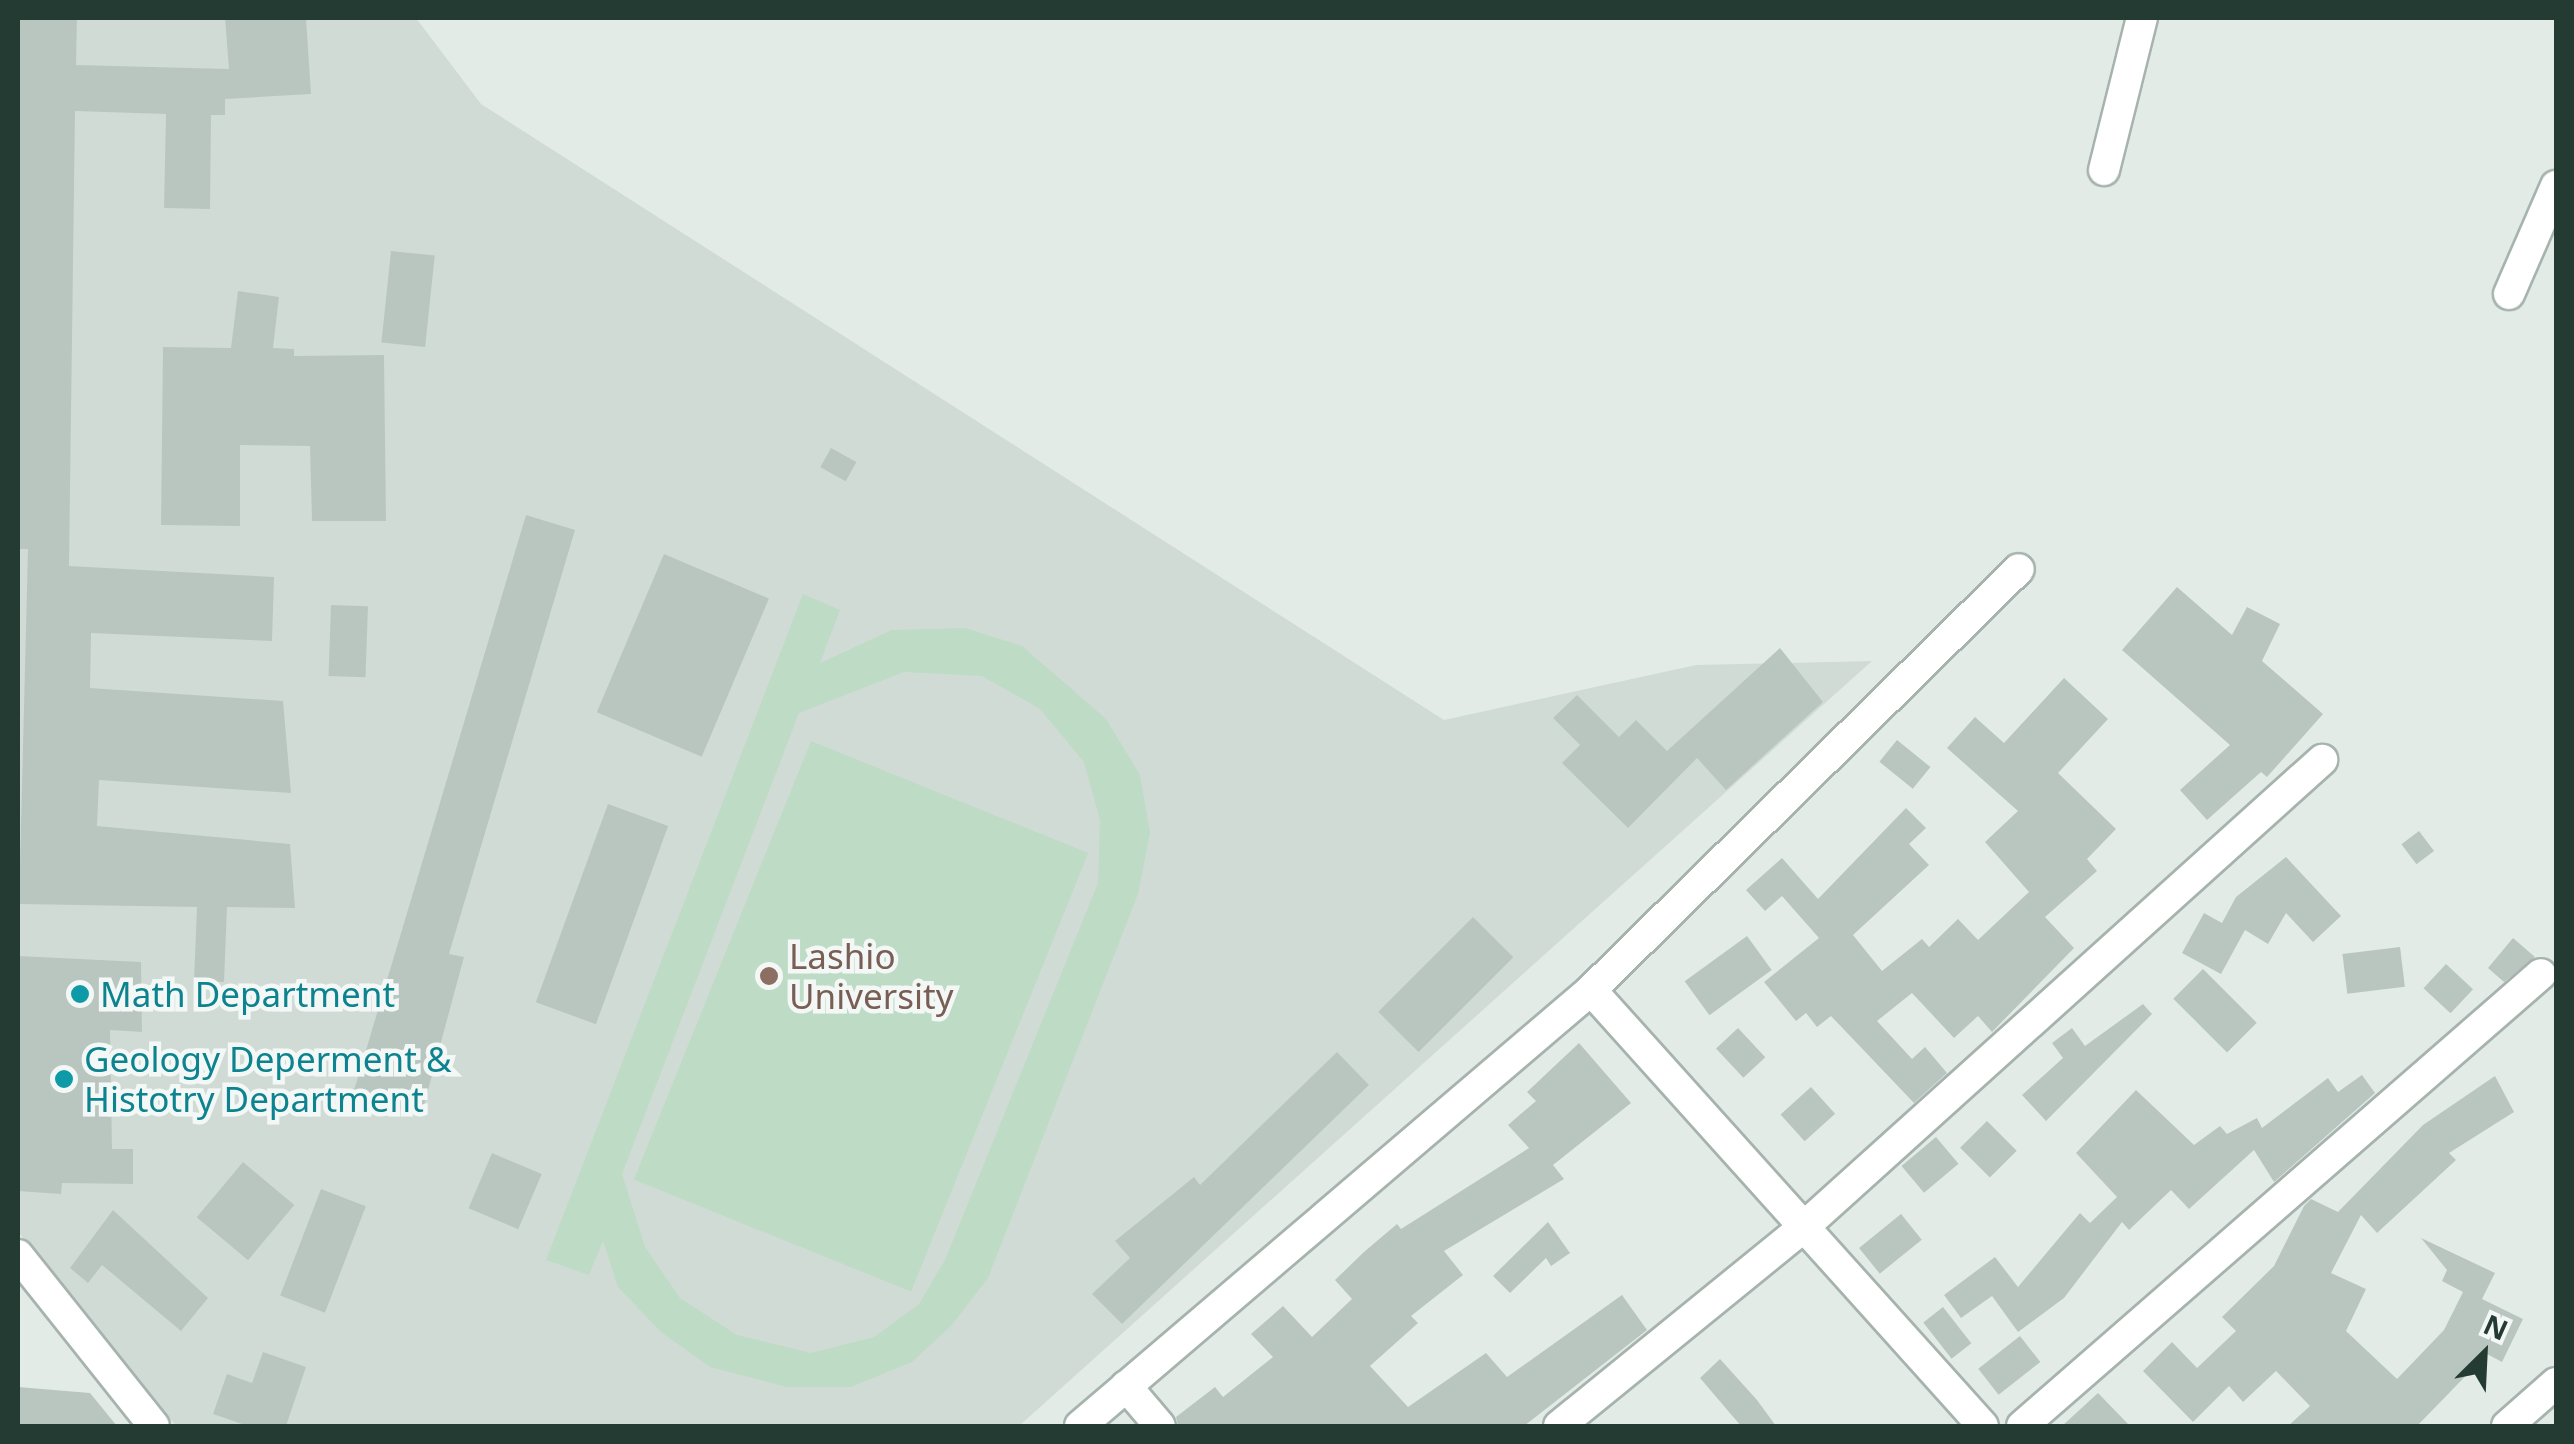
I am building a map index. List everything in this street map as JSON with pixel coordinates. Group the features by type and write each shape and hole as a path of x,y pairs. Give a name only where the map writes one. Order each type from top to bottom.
{"street":[{"path":"2104,170 2142,18"},
{"path":"2509,294 2556,186"},
{"path":"1080,1426 1591,990 2019,569"},
{"path":"1559,1426 1806,1225 2322,760"},
{"path":"2022,1426 2540,974"},
{"path":"1591,990 1806,1225 1982,1426"},
{"path":"18,1254 154,1426"},
{"path":"2507,1426 2556,1383"},
{"path":"1126,1386 1160,1426"}],"shaded area":[{"name":"Lashio University","path":"18,18 416,18 481,104 1444,720 1696,665 1872,661 1019,1426 176,1426 18,1232"}],"green space":[{"path":"803,594 840,610 820,663 892,630 965,628 1022,646 1106,719 1140,775 1150,833 1138,894 988,1278 952,1325 912,1362 851,1387 787,1387 710,1367 661,1332 618,1287 603,1241 589,1275 546,1260","holes":["904,672 982,676 1040,709 1084,762 1100,820 1098,883 945,1260 919,1304 874,1337 811,1353 737,1335 680,1298 645,1247 622,1174 799,713"]},
{"path":"811,741 1088,853 911,1292 634,1180"}],"building":[{"path":"18,18 77,18 76,65 229,69 225,18 306,18 311,94 225,99 225,115 211,115 210,209 164,208 166,114 75,111 69,566 274,577 272,641 91,633 90,688 283,701 291,793 99,780 97,826 290,844 295,908 227,907 224,982 194,981 197,907 19,904 28,549 18,549"},
{"path":"391,251 435,256 425,347 381,342"},
{"path":"238,291 279,297 273,348 294,349 294,356 384,355 386,521 312,521 310,446 240,445 240,526 161,525 163,347 231,348"},
{"path":"831,448 856,462 846,481 820,467"},
{"path":"526,515 575,530 449,954 464,957 421,1116 352,1097"},
{"path":"664,554 769,599 702,757 597,712"},
{"path":"2177,587 2232,635 2247,607 2280,624 2262,661 2323,714 2267,777 2261,772 2207,820 2180,790 2230,745 2122,650"},
{"path":"331,605 368,606 365,677 329,676"},
{"path":"1780,648 1823,702 1726,790 1697,758 1628,828 1562,763 1580,745 1553,718 1577,695 1619,737 1636,720 1667,751"},
{"path":"2064,678 2108,719 2058,773 2116,829 2087,859 2097,871 2045,917 2074,948 1992,1032 1978,1016 1954,1038 1912,993 1877,1021 1912,1059 1925,1047 1947,1073 1914,1103 1831,1016 1817,1027 1806,1013 1796,1021 1764,982 1819,938 1782,896 1765,911 1746,890 1782,858 1818,899 1906,808 1926,828 1909,844 1929,865 1853,935 1882,971 1922,939 1929,947 1958,919 1978,940 2029,892 1985,842 2018,811 1947,748 1975,717 2004,743"},
{"path":"1897,740 1930,767 1913,789 1879,762"},
{"path":"608,804 668,826 596,1024 536,1002"},
{"path":"2419,831 2434,851 2416,864 2401,844"},
{"path":"2286,857 2341,916 2313,942 2286,913 2268,944 2245,930 2221,974 2182,953 2204,913 2222,923 2236,897"},
{"path":"1473,917 1513,957 1419,1052 1378,1012"},
{"path":"1747,936 1772,970 1709,1015 1685,981"},
{"path":"2513,938 2535,957 2504,982 2488,968"},
{"path":"2400,947 2405,987 2347,994 2342,954"},
{"path":"18,956 141,962 142,1032 110,1030 112,1149 133,1149 133,1184 62,1183 61,1194 18,1191"},
{"path":"2446,964 2473,989 2451,1013 2423,988"},
{"path":"2203,969 2257,1023 2227,1052 2173,999"},
{"path":"2143,1004 2152,1014 2046,1121 2022,1095 2063,1058 2052,1043 2072,1028 2085,1046"},
{"path":"1738,1028 1765,1057 1743,1078 1716,1048"},
{"path":"1579,1043 1631,1103 1553,1165 1564,1179 1444,1251 1463,1275 1411,1316 1418,1323 1370,1366 1408,1407 1486,1353 1507,1377 1622,1295 1647,1330 1524,1426 1178,1426 1176,1417 1215,1387 1223,1397 1273,1357 1251,1334 1283,1306 1312,1337 1352,1299 1335,1280 1364,1252 1397,1224 1401,1229 1529,1148 1508,1125 1536,1101 1527,1092"},
{"path":"1337,1052 1369,1085 1122,1324 1092,1294 1130,1258 1115,1241 1194,1177 1200,1185"},
{"path":"2362,1075 2375,1093 2274,1182 2254,1150 2189,1209 2171,1190 2129,1230 2122,1222 2064,1298 2018,1332 1992,1296 1961,1318 1944,1295 1995,1257 2018,1287 2080,1213 2090,1223 2117,1197 2076,1153 2136,1090 2194,1145 2220,1126 2227,1134 2257,1118 2262,1128 2328,1078 2338,1092"},
{"path":"2495,1076 2514,1112 2449,1153 2456,1160 2377,1233 2361,1215 2331,1273 2366,1289 2346,1331 2397,1379 2444,1330 2463,1292 2442,1281 2447,1270 2421,1238 2495,1273 2482,1299 2523,1319 2502,1362 2487,1354 2417,1426 2288,1426 2310,1406 2276,1371 2243,1402 2229,1386 2193,1422 2143,1371 2172,1342 2197,1368 2236,1331 2222,1317 2274,1266 2311,1199 2338,1212 2423,1125"},
{"path":"1811,1087 1835,1114 1805,1141 1781,1114"},
{"path":"1987,1121 2017,1151 1990,1178 1960,1148"},
{"path":"1936,1137 1958,1164 1924,1193 1902,1166"},
{"path":"492,1153 542,1174 518,1229 469,1208"},
{"path":"243,1162 294,1205 248,1260 197,1217"},
{"path":"321,1189 366,1206 325,1313 280,1295"},
{"path":"113,1210 208,1298 181,1331 102,1265 88,1283 70,1268"},
{"path":"1901,1214 1922,1240 1880,1274 1859,1248"},
{"path":"1548,1222 1570,1253 1551,1266 1546,1258 1510,1293 1493,1276"},
{"path":"1943,1307 1971,1343 1952,1359 1923,1322"},
{"path":"2020,1336 2040,1362 1999,1395 1978,1369"},
{"path":"263,1352 306,1367 286,1426 248,1426 213,1414 227,1374 252,1383"},
{"path":"1720,1359 1776,1426 1741,1426 1700,1378"},
{"path":"18,1387 90,1393 117,1426 18,1426"},
{"path":"2098,1393 2130,1426 2062,1426"}],"place":[{"name":"Lashio University","path":"769,976"},
{"name":"Math Department","path":"80,994"},
{"name":"Geology Deperment & Histotry Department","path":"64,1079"}]}
